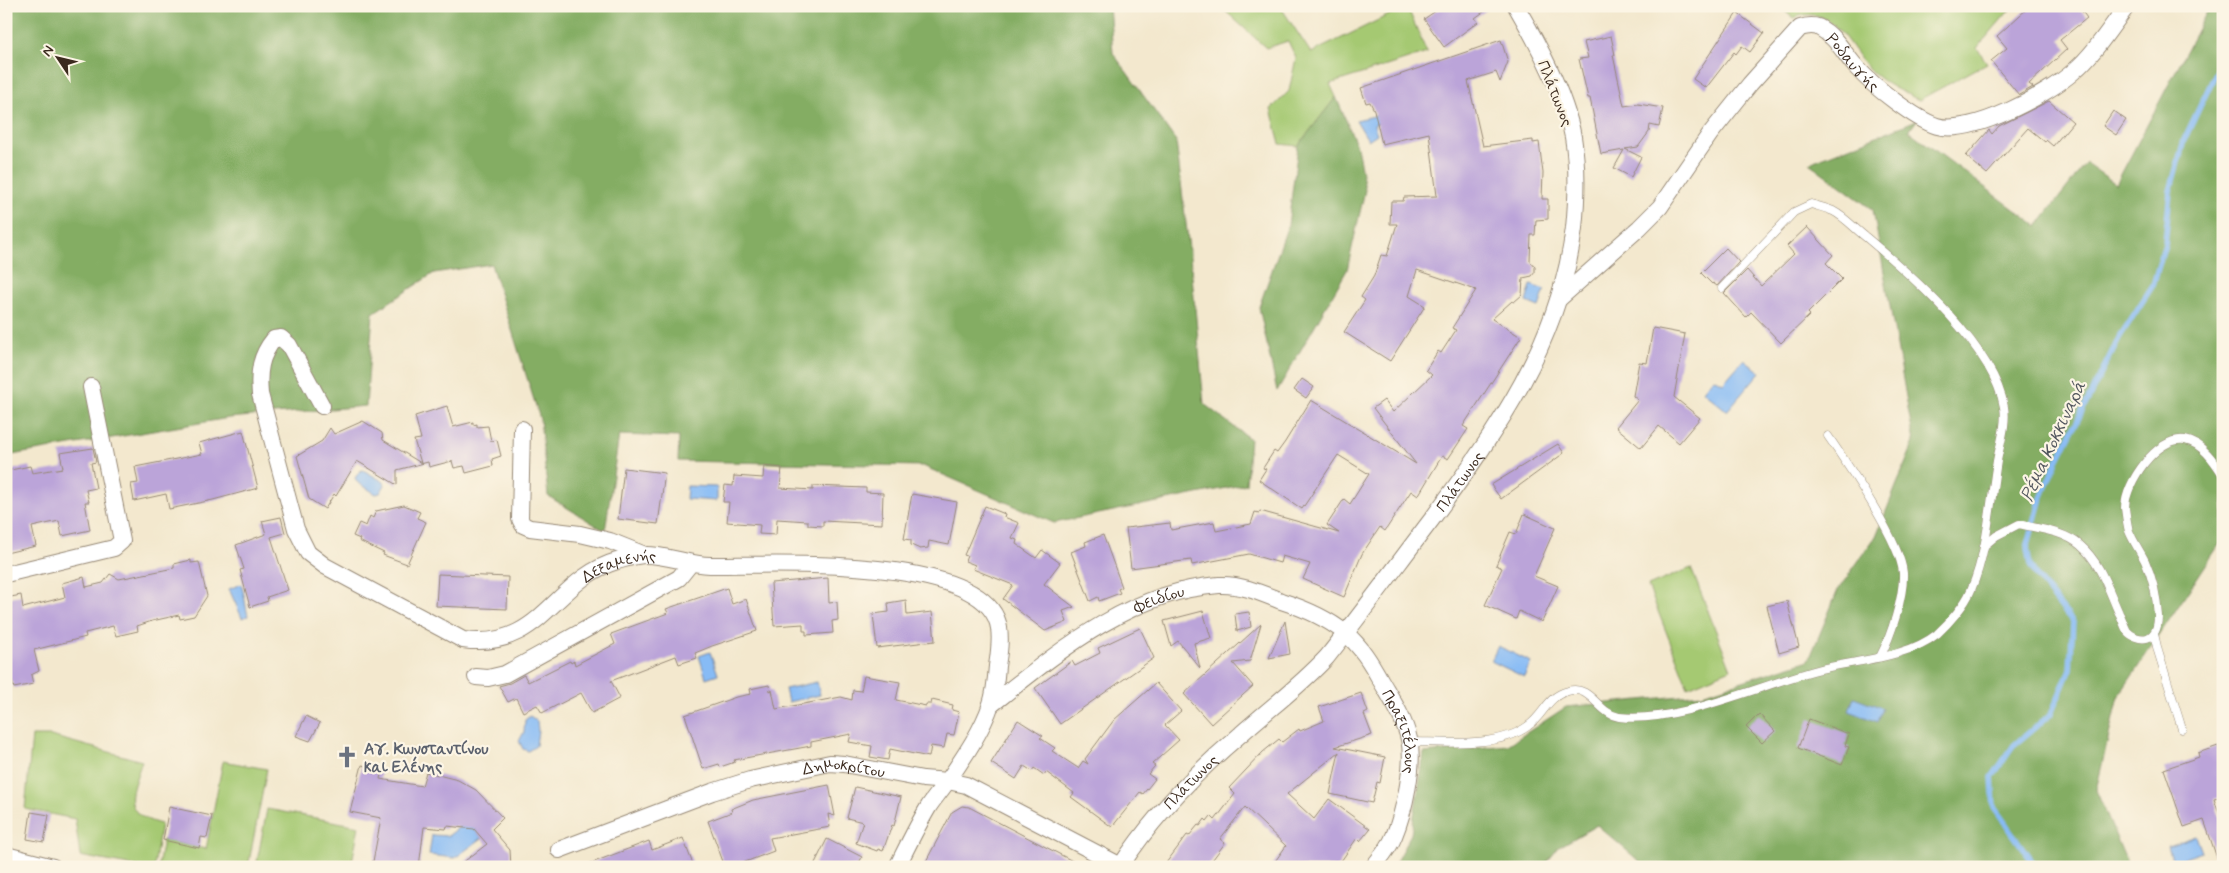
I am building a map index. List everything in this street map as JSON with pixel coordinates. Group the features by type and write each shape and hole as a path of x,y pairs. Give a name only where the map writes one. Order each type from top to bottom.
{"street":[{"name":"Πλάτωνος","path":"1121,866 1172,799 1241,734 1304,682 1346,633 1474,462 1518,392 1542,346 1560,298 1568,265 1576,204 1576,167 1573,137 1566,110 1555,83 1516,6"},
{"name":"Ροδαυγής","path":"1560,298 1660,207 1710,134 1750,84 1800,28 1807,26 1817,27 1832,37 1870,82 1918,116 1936,126 1958,128 1978,123 2011,109 2074,72 2096,47 2127,6"},
{"name":"Δεξαμενής","path":"322,406 289,345 281,338 274,339 262,356 258,375 260,394 296,529 308,552 324,566 463,640 487,641 514,634 534,623 575,583 589,574 616,561 646,555 713,565 807,563 923,576 956,585 988,604 999,625 1000,640 991,704 968,750 930,805 897,867"},
{"path":"6,574 114,548 122,541 90,387"},
{"path":"522,429 520,519 523,525 530,528 595,537 646,555"},
{"path":"476,677 488,678 505,674 678,578 691,563"},
{"name":"Φειδίου","path":"991,704 1061,649 1102,623 1170,595 1188,591 1218,585 1242,587 1291,604 1321,617 1346,633"},
{"name":"Πραξιτέλους","path":"1346,633 1367,656 1398,709 1410,742 1407,786 1394,837 1373,867"},
{"name":"Δημοκρίτου","path":"560,850 719,790 758,778 830,763 867,768 923,780 948,781 966,785 1121,866"},
{"path":"6,855 53,867"}],"lane":[{"path":"1410,742 1466,742 1491,740 1514,734 1529,726 1551,698 1570,690 1579,690 1587,693 1604,712 1618,717 1646,717 1687,710 1817,670 1880,657 1922,643 1937,634 1970,594 1982,560 2002,434 2004,408 1995,381 1980,354 1956,324 1901,266 1834,211 1812,204 1794,212 1722,288"},
{"path":"1828,436 1888,532 1901,560 1903,574 1896,616 1890,639 1880,657"},
{"path":"2182,728 2154,634 2158,623 2157,594 2146,562 2129,530 2125,508 2128,490 2134,476 2144,463 2163,447 2175,440 2187,440 2198,446 2213,459 2223,475"},
{"path":"1984,546 1996,536 2019,524 2067,537 2089,554 2102,572 2127,631 2137,638 2147,638 2154,634"}],"green space":[{"path":"6,6 1109,6 1113,53 1176,141 1191,265 1204,404 1250,439 1246,484 1054,523 923,466 678,461 679,437 619,435 605,531 548,496 540,419 491,264 434,273 373,313 366,406 229,418 6,456"},
{"path":"1220,6 1280,6 1311,53 1407,6 1427,53 1330,84 1336,97 1298,146 1280,144 1271,109 1289,91 1296,58 1288,41 1266,48"},
{"path":"1779,6 2013,6 1977,48 1987,63 1919,100 1878,77 1859,57 1842,33 1832,24 1821,17 1808,15 1793,18"},
{"path":"2210,6 2223,6 2223,539 2118,697 2096,790 2129,867 1646,867 1597,825 1559,847 1543,867 1393,867 1411,834 1424,753 1508,745 1566,707 1702,694 1809,660 1838,590 1876,536 1914,442 1873,210 1809,163 1917,120 1909,131 2037,226 2086,163 2116,184"},
{"path":"1336,97 1357,146 1365,190 1347,270 1277,391 1259,307 1288,225 1298,146"},
{"path":"1691,568 1731,669 1688,687 1648,586"},
{"path":"32,736 51,736 142,761 132,792 132,800 133,807 138,814 161,824 154,867 140,867 80,856 75,819 25,809"},
{"path":"223,761 267,769 248,867 158,867 163,840 206,849"},
{"path":"267,809 359,826 351,867 256,867"}],"water":[{"path":"1379,115 1381,121 1374,125 1377,134 1368,140 1356,120"},
{"path":"1531,285 1545,290 1539,307 1526,302"},
{"path":"1744,359 1760,372 1727,411 1703,391 1713,378 1723,383"},
{"path":"363,470 384,482 385,485 380,493 376,494 357,482 355,478"},
{"path":"687,486 717,487 717,501 686,499"},
{"path":"241,584 248,616 242,618 229,589"},
{"path":"1498,646 1531,662 1524,677 1491,661"},
{"path":"710,652 718,674 706,678 699,656"},
{"path":"817,682 820,695 788,702 785,689"},
{"path":"1854,697 1883,708 1878,722 1849,711"},
{"path":"530,716 537,721 538,730 536,746 528,751 523,749 519,741 524,732 525,720"},
{"path":"467,821 482,838 455,858 429,855 432,835 448,836"},
{"path":"2196,836 2202,852 2173,862 2168,846"}],"building":[{"path":"1443,6 1492,6 1475,18 1478,22 1444,47 1424,19"},
{"path":"2030,6 2078,6 2087,18 2060,40 2067,49 2029,84 2033,87 2019,95 1991,61 2007,48 1997,36"},
{"path":"1737,13 1764,33 1750,52 1742,46 1736,54 1734,52 1706,88 1693,79"},
{"path":"1611,36 1615,55 1613,55 1624,106 1638,104 1663,108 1659,127 1650,125 1649,132 1638,147 1625,149 1641,157 1631,177 1614,168 1624,150 1601,154 1590,98 1588,98 1579,59 1588,58 1584,42"},
{"path":"1501,40 1508,62 1500,82 1496,72 1468,81 1483,146 1533,140 1533,143 1539,142 1543,173 1542,199 1548,199 1548,219 1536,220 1535,235 1531,235 1530,261 1535,267 1535,272 1532,276 1523,278 1522,295 1514,302 1512,301 1492,319 1521,337 1463,426 1468,429 1448,459 1442,456 1418,496 1411,491 1385,531 1380,527 1362,554 1344,597 1303,579 1310,564 1282,556 1280,563 1249,554 1192,565 1191,560 1131,568 1126,528 1170,523 1171,530 1214,522 1216,531 1251,524 1255,512 1259,513 1260,511 1339,533 1327,525 1344,499 1350,504 1369,474 1338,455 1302,509 1259,480 1266,469 1263,468 1274,451 1277,453 1285,442 1311,400 1416,464 1373,408 1384,400 1393,412 1432,375 1426,370 1438,351 1441,353 1456,330 1452,328 1476,290 1417,270 1409,296 1425,306 1390,361 1344,332 1365,300 1361,297 1374,276 1381,255 1387,256 1397,224 1390,224 1391,201 1403,201 1404,197 1437,196 1429,133 1382,144 1374,110 1370,102 1366,103 1361,88"},
{"path":"2049,101 2073,122 2053,146 2028,128 1987,174 1966,156 1989,130 1992,134 1999,126"},
{"path":"2113,111 2126,120 2116,135 2103,126"},
{"path":"1807,227 1833,255 1826,263 1842,279 1808,313 1810,315 1781,343 1751,312 1746,317 1724,293 1747,270 1761,286 1794,254 1787,246"},
{"path":"1726,248 1739,262 1717,286 1712,284 1701,273"},
{"path":"1653,328 1685,334 1674,397 1700,418 1679,443 1659,426 1641,448 1616,427 1638,400 1633,396 1639,362 1647,363"},
{"path":"1302,379 1314,387 1306,398 1294,390"},
{"path":"447,406 453,427 473,422 473,425 477,424 477,427 488,426 491,441 497,440 501,456 492,459 493,466 466,473 464,466 454,468 452,461 429,467 428,462 397,470 397,485 357,461 336,496 334,494 325,509 309,499 297,456 322,441 330,428 334,434 363,421 382,433 383,440 421,463 414,440 421,439 415,416"},
{"path":"243,431 258,488 169,509 166,494 134,501 131,484 138,483 135,467 202,454 199,443"},
{"path":"1558,444 1564,453 1501,499 1491,485"},
{"path":"93,448 96,462 91,463 96,488 86,490 89,502 85,502 90,530 62,536 59,521 32,527 36,546 6,553 6,471 30,466 32,473 63,468 60,453"},
{"path":"764,466 782,468 780,488 813,490 813,486 866,488 866,492 883,493 882,524 823,521 823,526 808,525 808,521 777,519 776,535 759,534 760,525 727,522 729,502 723,502 725,485 733,486 734,476 763,478"},
{"path":"624,468 665,473 658,524 618,519"},
{"path":"912,494 957,502 949,545 929,541 928,548 920,549 911,545 911,540 904,539"},
{"path":"404,505 420,512 417,518 426,522 407,564 383,555 384,553 353,536 359,523 366,526 370,516 373,518 376,511"},
{"path":"985,506 1005,514 1004,517 1019,523 1012,538 1017,540 1016,544 1036,558 1042,550 1060,563 1044,584 1074,607 1063,611 1067,622 1045,631 1003,599 1013,585 973,569 975,565 965,561 967,556 964,555"},
{"path":"1524,514 1555,528 1534,576 1558,586 1542,622 1519,611 1516,619 1485,605 1502,568 1496,565 1510,532 1516,534"},
{"path":"281,517 285,533 271,537 288,590 267,597 268,601 250,607 240,570 244,569 236,545 266,534 262,521"},
{"path":"1103,535 1122,587 1118,589 1120,593 1099,601 1098,597 1090,601 1071,552 1086,546 1085,542"},
{"path":"191,560 191,563 199,562 207,596 194,616 180,619 179,615 152,621 137,626 138,631 116,636 113,626 85,633 86,637 34,650 39,671 31,675 33,684 14,688 12,681 6,679 6,598 21,595 23,608 65,597 62,583 84,577 86,587 103,583 110,574 119,579 174,568 174,564"},
{"path":"438,574 508,577 507,609 436,606"},
{"path":"828,578 829,603 837,602 838,620 832,621 833,633 806,635 806,631 803,631 803,624 774,626 771,583"},
{"path":"727,588 732,604 746,599 757,631 695,653 697,658 679,664 676,656 611,681 620,698 592,713 581,693 542,713 537,705 523,712 516,698 508,702 499,686 510,683 524,675 528,682 570,661 571,663 574,661 575,665 615,644 611,634 668,613 666,609"},
{"path":"906,600 907,615 932,612 935,641 877,648 873,614 889,612 888,603"},
{"path":"1787,601 1799,647 1779,653 1767,606"},
{"path":"1203,611 1211,638 1194,643 1200,668 1178,641 1171,646 1164,621"},
{"path":"1249,612 1251,627 1237,631 1235,614"},
{"path":"1285,621 1290,654 1269,658"},
{"path":"1261,624 1250,661 1233,663 1253,686 1211,724 1184,694"},
{"path":"1140,628 1154,658 1060,724 1035,688 1072,661 1075,666 1100,653 1098,648"},
{"path":"864,676 900,682 896,700 926,706 926,704 931,704 932,700 953,705 952,710 959,712 954,735 947,734 944,748 931,746 929,757 890,749 888,760 870,757 872,746 849,742 851,734 811,742 811,746 734,760 735,762 720,767 719,764 703,769 685,715 736,697 751,694 750,689 769,685 776,709 841,697 852,700 853,690 861,691"},
{"path":"1156,683 1181,711 1165,725 1179,740 1152,764 1155,766 1148,774 1155,779 1143,794 1140,792 1112,827 1071,797 1074,793 1046,772 1044,775 1034,768 1032,771 1024,766 1016,779 991,763 1018,720 1043,736 1040,738 1055,748 1052,751 1078,768 1083,761 1088,764 1085,759 1114,720"},
{"path":"1361,693 1368,712 1364,714 1372,735 1335,747 1385,757 1380,783 1377,782 1372,803 1330,794 1339,752 1287,794 1314,819 1329,799 1370,829 1360,841 1357,838 1337,867 1271,867 1286,846 1245,807 1220,839 1225,843 1207,867 1163,867 1187,835 1189,836 1198,825 1200,826 1205,819 1207,821 1211,816 1215,820 1235,794 1229,788 1263,752 1279,739 1282,742 1299,729 1300,731 1324,721 1319,707"},
{"path":"1759,714 1775,731 1762,743 1746,727"},
{"path":"306,716 320,723 310,741 296,736"},
{"path":"1809,719 1849,734 1845,746 1849,747 1842,765 1798,748"},
{"path":"2218,746 2223,759 2223,797 2214,799 2223,825 2223,866 2220,867 2204,820 2184,827 2164,769 2199,757 2198,753"},
{"path":"362,765 382,770 380,779 422,786 426,772 458,780 476,790 503,818 492,829 510,850 511,867 457,867 487,844 474,829 447,826 446,829 424,827 419,867 372,867 381,818 350,812"},
{"path":"829,785 835,816 828,814 830,827 770,838 774,851 732,867 725,867 708,821 732,812 731,809 753,800"},
{"path":"855,787 901,797 894,826 892,825 883,851 878,849 877,851 856,843 863,822 847,818"},
{"path":"962,806 969,807 1084,867 923,867 952,812"},
{"path":"169,807 212,816 207,838 201,837 199,848 163,840"},
{"path":"31,812 49,815 44,842 27,839"},
{"path":"683,838 694,867 586,867 586,865 649,841 652,850"},
{"path":"827,839 862,857 857,867 813,867"}],"waterway":[{"name":"Ρέμα Κοκκιναρά","path":"2036,867 1994,807 1992,777 2014,745 2051,714 2070,669 2073,622 2037,577 2030,565 2027,548 2040,501 2055,465 2119,338 2153,285 2165,244 2170,191 2184,140 2223,58"}],"place":[{"name":"Αγ. Κωνσταντίνου και Ελένης","path":"347,757"}]}
